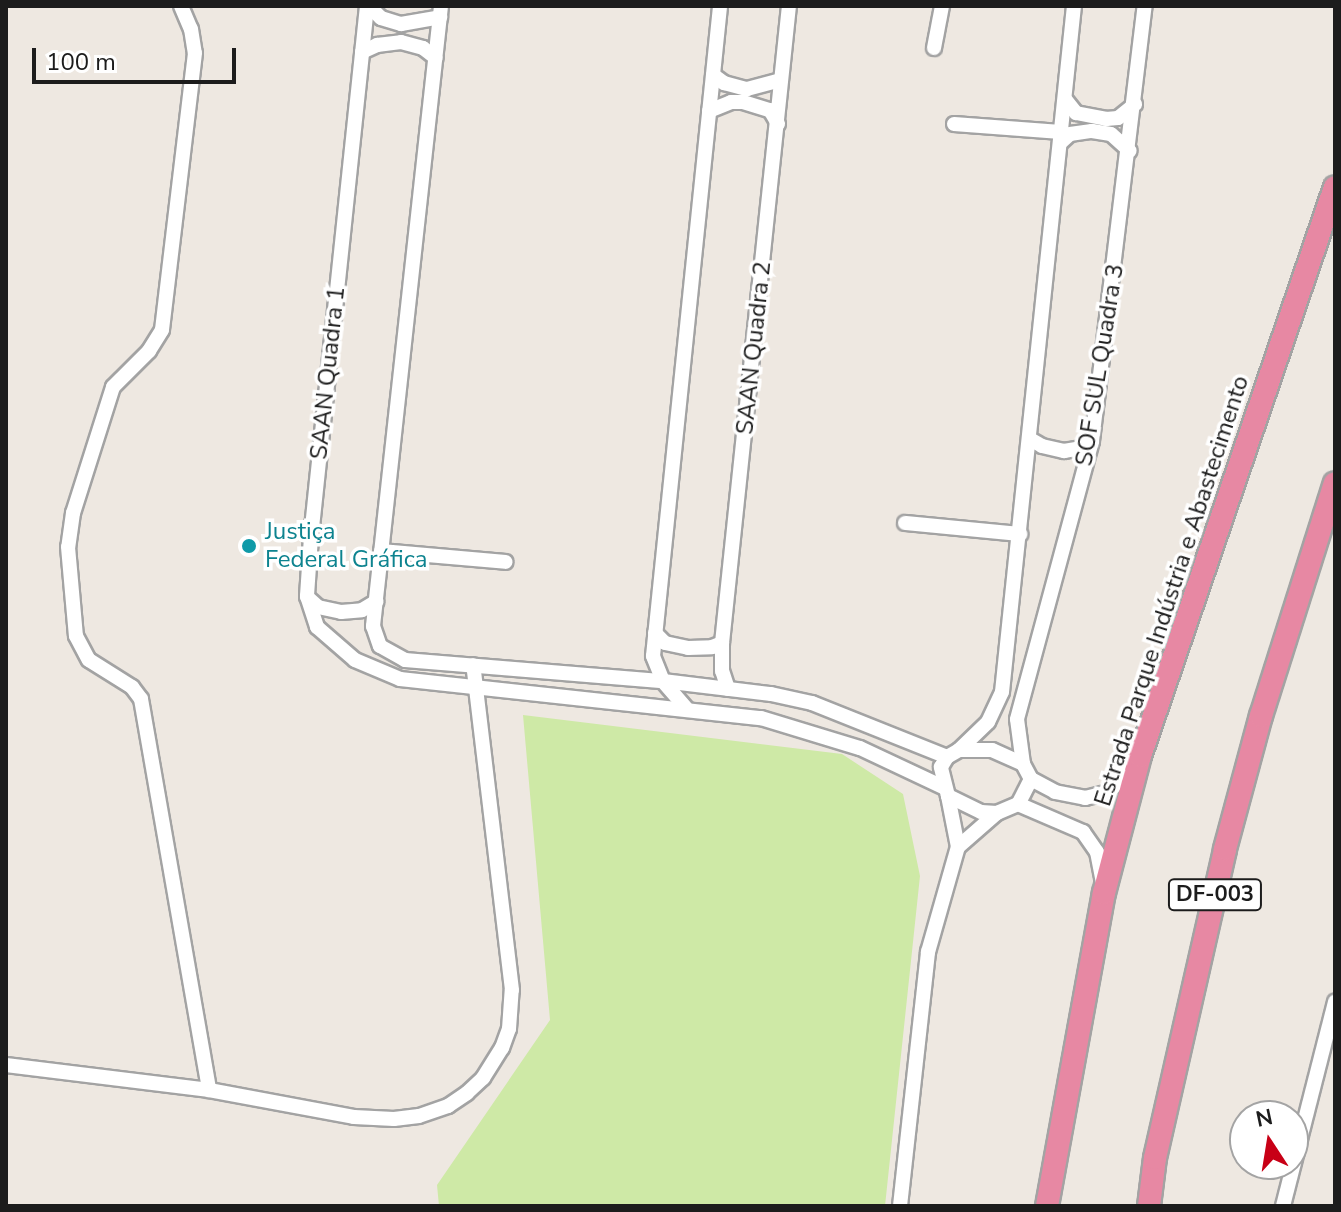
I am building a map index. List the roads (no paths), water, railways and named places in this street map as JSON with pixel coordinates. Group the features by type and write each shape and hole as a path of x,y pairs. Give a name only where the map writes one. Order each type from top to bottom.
{"highway":[{"name":"Estrada Parque Indústria e Abastecimento","path":"1047,1206 1104,893 1140,756 1335,187"},
{"name":"DF-003","path":"1149,1206 1155,1158 1229,835 1261,716 1335,483"}],"street":[{"path":"181,6 191,29 195,53 162,330 149,351 113,387 73,513 68,547 76,636 89,660 132,687 141,699 209,1090"},
{"path":"368,6 381,18 401,24 440,11 373,632 388,653 405,660 663,681 812,703 953,753 992,750 1023,764 1031,779 1069,796 1099,796 1120,783 1140,756"},
{"name":"SAAN Quadra 1","path":"368,6 307,596 317,627 340,651 370,668 412,681 761,718 813,731 860,748 945,791"},
{"path":"687,709 663,681 653,656 720,6"},
{"name":"SAAN Quadra 2","path":"728,689 722,671 722,643 789,6"},
{"path":"934,48 942,6"},
{"path":"900,1206 928,952 958,847 941,767 988,722 1002,692 1074,6"},
{"name":"SOF SUL Quadra 3","path":"1023,764 1017,719 1092,441 1130,151 1145,6"},
{"path":"362,52 377,45 401,42 423,48 436,58"},
{"path":"713,75 724,83 747,89 781,80"},
{"path":"1065,99 1076,113 1106,119 1118,118 1135,104"},
{"path":"709,111 731,102 743,102 770,110 778,124"},
{"path":"954,124 1060,138 1092,131 1111,134 1130,151"},
{"path":"1030,439 1042,446 1064,451 1081,448 1092,441"},
{"path":"905,523 1020,534"},
{"path":"381,551 506,562"},
{"path":"307,596 318,607 341,612 362,610 377,601"},
{"path":"655,633 665,643 688,648 712,647 722,643"},
{"path":"632,679 653,656"},
{"path":"6,1065 209,1090 354,1117 394,1119 419,1116 448,1106 483,1078 495,1062 509,1029 512,1010 510,952 473,687 473,665"},
{"path":"958,847 997,813 1018,804 1031,779"},
{"path":"945,791 981,812 997,813"},
{"path":"1018,804 1083,832 1097,852 1104,893"},
{"path":"1283,1206 1335,1002"}],"place":[{"name":"Justiça Federal Gráfica","path":"249,546"}]}
